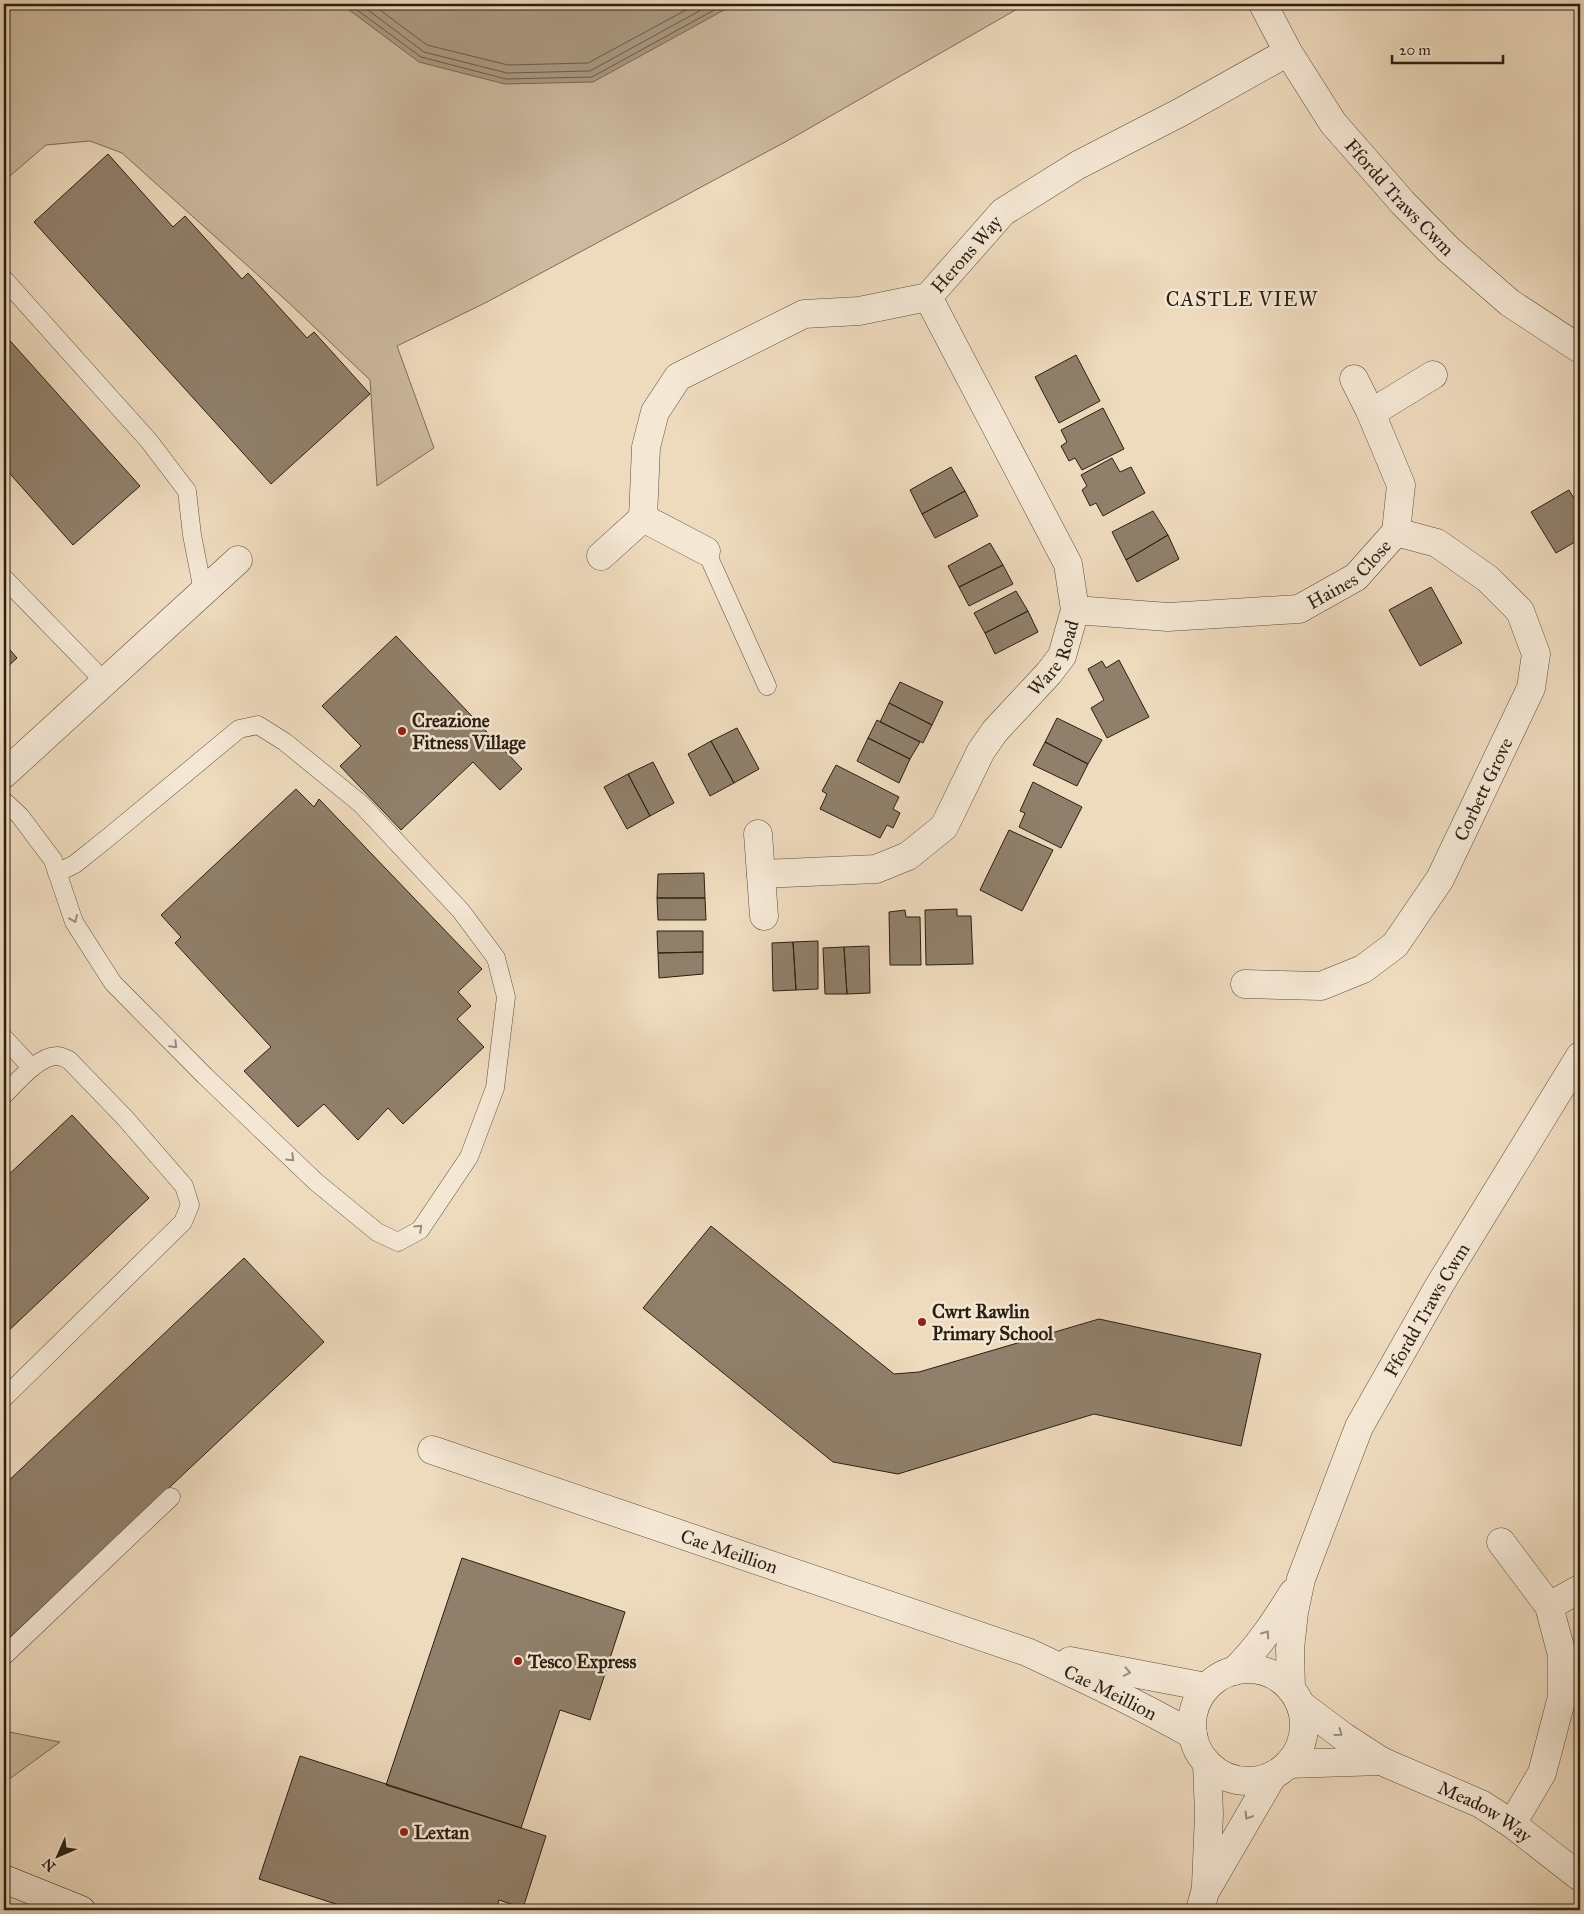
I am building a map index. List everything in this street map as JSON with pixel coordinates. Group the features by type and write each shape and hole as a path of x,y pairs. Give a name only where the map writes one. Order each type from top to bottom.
{"street":[{"name":"Ffordd Traws Cwm","path":"1262,4 1288,52 1333,123 1403,203 1449,250 1510,303 1580,349"},
{"name":"Herons Way","path":"643,518 646,447 655,412 678,377 804,314 859,311 928,297 1003,212 1078,165 1181,112 1288,52"},
{"name":"Ware Road","path":"761,874 876,869 908,856 944,827 986,744 995,731 1049,673 1062,656 1075,610 1068,564 928,297"},
{"path":"1371,413 1434,375"},
{"name":"Haines Close","path":"1075,610 1168,617 1299,609 1356,577 1396,532 1401,485 1371,413 1354,379"},
{"path":"601,556 643,518 706,551"},
{"name":"Corbett Grove","path":"1245,984 1321,986 1363,969 1395,946 1440,879 1531,688 1536,654 1520,611 1488,578 1437,543 1396,532"},
{"path":"4,774 104,680 238,560"},
{"path":"758,834 764,916"},
{"name":"Ffordd Traws Cwm","path":"1296,1697 1290,1649 1294,1612 1301,1579 1359,1427 1439,1286 1580,1056"},
{"name":"Cae Meillion","path":"432,1450 1027,1652 1096,1684 1193,1735"},
{"path":"1501,1542 1549,1606 1562,1655 1562,1697 1542,1773 1512,1824"},
{"name":"Ffordd Traws Cwm","path":"1234,1671 1249,1657 1301,1579"},
{"path":"1549,1606 1580,1589"},
{"name":"Cae Meillion","path":"1027,1652 1206,1687"},
{"path":"1240,1669 1260,1670 1278,1678 1296,1697 1304,1722 1302,1740 1295,1756 1268,1778 1251,1781 1233,1779 1216,1772 1202,1759 1193,1742 1192,1722 1196,1703 1206,1687 1222,1675 1240,1669"},
{"name":"Meadow Way","path":"1296,1697 1344,1737 1381,1761 1481,1804 1512,1824 1580,1877"},
{"name":"Meadow Way","path":"1281,1769 1381,1761"},
{"path":"1202,1901 1209,1814 1207,1763"},
{"path":"1202,1901 1281,1769"},
{"path":"4,1879 81,1910"}],"lane":[{"path":"4,279 149,441 187,491 192,535 203,591"},
{"path":"706,551 767,686"},
{"path":"4,578 104,680"},
{"path":"4,801 20,816 53,860 57,873 74,922 113,983 205,1076 316,1182 377,1232 398,1242 420,1230 469,1158 494,1088 506,997 496,958 462,911 361,804 286,742 258,725 239,729 75,864 57,873"},
{"path":"4,1038 32,1068"},
{"path":"4,1095 32,1068 45,1059 58,1056 69,1060 125,1118 174,1173 184,1186 190,1205 183,1222 4,1398"},
{"path":"4,1656 171,1497"}],"shaded area":[{"path":"4,4 1026,4 787,141 487,302 397,346 434,448 377,486 370,380 289,303 122,153 90,141 46,145 4,181"},
{"path":"4,1731 60,1742 4,1783"}],"water":[{"path":"341,4 735,4 593,82 505,84 419,62"}],"building":[{"path":"108,154 173,227 185,216 242,279 248,273 307,338 314,332 370,394 271,484 34,222"},
{"path":"4,334 140,486 73,545 4,467"},
{"path":"1076,355 1100,401 1059,423 1035,377"},
{"path":"1103,408 1124,449 1082,470 1075,458 1069,461 1061,446 1067,442 1061,430"},
{"path":"1112,458 1120,472 1131,467 1145,493 1103,516 1096,503 1090,506 1082,490 1087,486 1081,475"},
{"path":"951,467 965,491 922,514 910,490"},
{"path":"1569,490 1580,509 1580,539 1556,553 1531,512"},
{"path":"965,491 978,516 935,538 922,514"},
{"path":"1153,511 1168,535 1126,560 1112,532"},
{"path":"1168,535 1179,559 1137,582 1126,560"},
{"path":"990,543 1003,565 959,587 948,566"},
{"path":"1003,565 1013,584 969,606 959,587"},
{"path":"1431,587 1462,643 1420,666 1389,610"},
{"path":"1016,591 1028,611 985,633 974,613"},
{"path":"1028,611 1038,632 995,654 985,633"},
{"path":"396,636 522,769 500,790 473,762 401,830 340,766 361,746 322,706"},
{"path":"4,643 17,658 4,670"},
{"path":"1119,660 1149,717 1107,738 1091,708 1104,700 1088,669 1102,661 1106,668"},
{"path":"900,682 943,702 932,725 889,703"},
{"path":"889,703 932,725 923,743 880,722"},
{"path":"1057,718 1102,740 1088,764 1045,742"},
{"path":"877,720 920,742 910,759 868,738"},
{"path":"737,728 759,769 734,783 711,741"},
{"path":"868,738 910,759 899,783 857,761"},
{"path":"711,741 734,783 710,796 688,754"},
{"path":"1045,742 1088,764 1077,786 1033,765"},
{"path":"653,762 674,803 650,816 628,774"},
{"path":"836,765 899,797 893,809 900,813 893,828 887,825 880,838 820,809 827,794 822,791"},
{"path":"628,774 650,816 627,829 604,787"},
{"path":"1033,782 1082,807 1061,848 1019,827 1025,813 1020,811"},
{"path":"296,789 314,807 319,799 482,969 458,992 471,1006 457,1019 484,1047 403,1124 388,1108 358,1140 324,1104 298,1127 244,1071 271,1047 175,943 181,937 161,915"},
{"path":"1009,830 1053,850 1022,911 980,890"},
{"path":"704,873 705,898 657,898 658,874"},
{"path":"657,898 705,898 706,920 658,920"},
{"path":"957,909 957,916 971,916 973,964 926,965 925,910"},
{"path":"905,910 906,917 920,917 921,965 890,965 889,912"},
{"path":"657,931 703,931 703,952 658,953"},
{"path":"818,941 818,989 796,990 793,942"},
{"path":"793,942 796,990 773,991 772,943"},
{"path":"869,946 870,993 847,994 844,947"},
{"path":"844,947 847,994 825,994 823,948"},
{"path":"703,952 703,974 659,978 658,953"},
{"path":"72,1115 149,1198 4,1335 4,1179"},
{"path":"711,1226 894,1374 919,1372 1099,1319 1261,1354 1241,1446 1094,1414 898,1474 833,1462 643,1308"},
{"path":"244,1258 324,1342 4,1643 4,1485"},
{"name":"Tesco Express","path":"462,1558 625,1612 590,1720 560,1710 521,1828 386,1785"},
{"name":"Lextan","path":"300,1756 546,1836 523,1908 499,1900 496,1910 354,1910 259,1879"}],"place":[{"name":"Creazione Fitness Village","path":"402,731"},
{"name":"Cwrt Rawlin Primary School","path":"922,1322"},
{"name":"Tesco Express","path":"518,1661"},
{"name":"Lextan","path":"404,1832"}],"district":[{"name":"CASTLE VIEW","path":"1242,299"}]}
